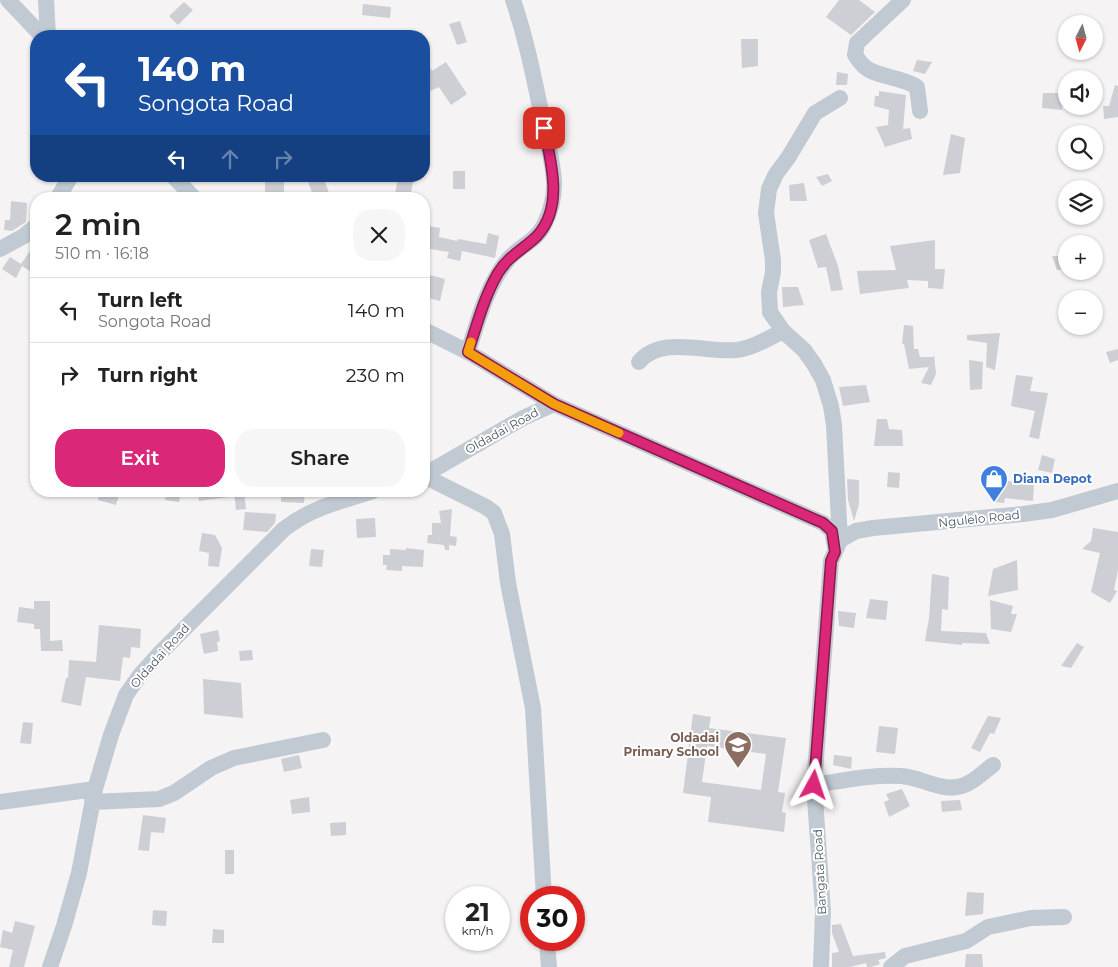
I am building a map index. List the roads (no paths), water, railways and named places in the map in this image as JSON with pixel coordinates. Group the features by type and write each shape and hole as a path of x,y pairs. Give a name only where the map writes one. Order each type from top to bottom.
{"street":[{"path":"8,0 36,30"},
{"path":"46,0 48,30"},
{"path":"468,352 485,299 498,273 507,260 537,236 548,216 552,203 554,185 552,164 526,40 513,0"},
{"path":"903,0 857,43 855,55 865,67 874,72 890,75 915,85 918,91 920,111"},
{"path":"837,546 834,425 831,406 823,380 814,364 804,350 784,331 770,312 768,303 773,272 766,212 769,189 776,174 788,158 815,112 840,98"},
{"path":"179,182 189,192"},
{"path":"0,249 30,231"},
{"path":"640,362 648,354 671,348 738,350 784,331"},
{"path":"430,333 468,352 554,404 823,523 832,531 837,546"},
{"name":"Oldadai Road","path":"430,472 523,418 554,404"},
{"path":"430,479 486,507 494,513 499,522 508,583 533,708 543,886"},
{"name":"Ngulelo Road","path":"837,546 856,531 1052,510 1118,491"},
{"name":"Oldadai Road","path":"50,967 79,873 93,795 111,735 126,695 140,675 158,655 284,529 302,515 322,506 353,497"},
{"name":"Bangata Road","path":"821,967 823,911 814,785 831,561 837,546"},
{"path":"0,802 93,795 159,799 174,793 211,768 234,758 322,740"},
{"path":"814,785 892,776 912,777 939,786 957,787 966,785 993,765"},
{"path":"891,967 905,956 966,941 988,927 1031,918 1064,917"},
{"path":"548,951 549,967"}],"place":[{"name":"Diana Depot","path":"994,503"},
{"name":"Oldadai Primary School","path":"738,769"}]}
